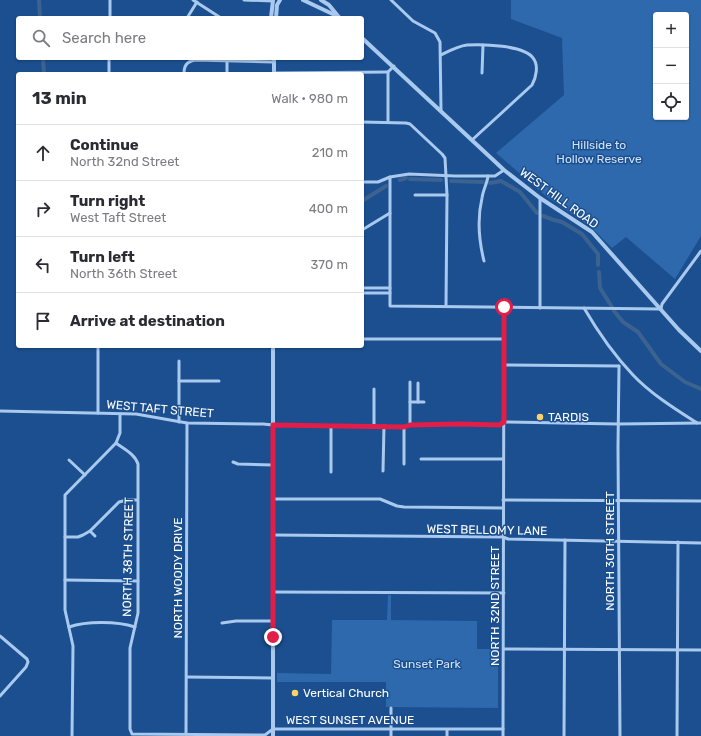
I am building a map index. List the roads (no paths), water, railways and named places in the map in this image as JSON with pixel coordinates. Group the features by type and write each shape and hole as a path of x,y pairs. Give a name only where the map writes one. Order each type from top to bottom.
{"street":[{"path":"110,0 110,16"},
{"path":"193,0 218,16"},
{"path":"244,0 273,0"},
{"path":"273,0 277,5"},
{"path":"271,16 273,0"},
{"path":"276,16 277,5 280,0"},
{"path":"303,0 336,16"},
{"path":"321,0 329,5 338,16"},
{"path":"390,0 413,21 435,33 440,42 441,110"},
{"path":"188,16 196,2"},
{"name":"WEST HILL ROAD","path":"364,40 394,66 504,170 540,198 592,232 701,351"},
{"path":"441,55 462,46 483,45 509,47 529,54 535,63 536,76 532,85 472,140"},
{"path":"482,73 483,45"},
{"path":"109,60 109,72"},
{"path":"184,72 187,63 195,60 274,60 274,72"},
{"path":"227,61 227,72"},
{"path":"364,72 388,72 394,66"},
{"path":"388,72 388,122"},
{"path":"364,122 406,122 415,127 442,154 446,162 446,306"},
{"path":"364,182 378,182 390,177 409,174 495,176 504,170"},
{"path":"484,261 480,236 480,223 482,199 488,176"},
{"path":"390,177 390,306 661,309 662,304 701,251"},
{"path":"416,195 447,195"},
{"path":"540,198 540,308"},
{"path":"364,229 390,213"},
{"path":"364,288 390,288"},
{"path":"364,293 390,293"},
{"name":"NORTH 32ND STREET","path":"503,736 504,307"},
{"path":"584,308 598,332 633,375 651,391 697,423"},
{"path":"364,339 504,339"},
{"path":"98,348 98,413"},
{"path":"273,348 273,736"},
{"path":"179,361 179,422"},
{"path":"504,365 619,366 623,363"},
{"name":"NORTH 30TH STREET","path":"619,366 618,500 620,736"},
{"path":"179,381 218,381"},
{"path":"410,382 410,425"},
{"path":"418,383 418,402"},
{"path":"374,389 374,426"},
{"path":"410,402 424,402"},
{"name":"WEST TAFT STREET","path":"0,411 98,413 152,416 187,423 331,426 404,427 410,425 499,425 504,422 618,424 701,423"},
{"path":"72,736 73,646 65,610 65,495 116,443 120,433 120,414"},
{"name":"NORTH WOODY DRIVE","path":"186,734 187,423"},
{"path":"331,426 331,472"},
{"path":"383,471 384,426"},
{"path":"404,427 404,464"},
{"name":"NORTH 38TH STREET","path":"116,443 132,454 137,460 138,613 130,648 130,729"},
{"path":"421,459 503,459"},
{"path":"69,460 85,475"},
{"path":"233,462 238,464 273,465"},
{"path":"273,499 380,498 397,506 404,507 503,508"},
{"path":"65,537 78,537 90,531 119,502 138,500"},
{"path":"504,500 701,500"},
{"path":"90,531 95,536"},
{"name":"WEST BELLOMY LANE","path":"273,535 503,537 508,539 701,543"},
{"path":"564,736 565,540"},
{"path":"677,736 678,542"},
{"path":"65,580 138,581"},
{"path":"273,592 504,593"},
{"path":"222,623 236,621 273,621"},
{"path":"69,627 85,623 118,624 134,628"},
{"path":"0,636 27,659 28,665 0,696"},
{"path":"504,649 701,650"},
{"path":"187,678 273,678"},
{"path":"391,708 391,736"},
{"name":"WEST SUNSET AVENUE","path":"130,729 132,734 265,735 273,729 503,729"},
{"path":"447,730 447,736"}],"waterway":[{"path":"39,0 40,16"},
{"path":"43,60 44,72"},
{"path":"400,180 406,178"},
{"path":"410,179 441,180"},
{"path":"451,181 483,182"},
{"path":"490,183 501,181 520,192 537,213"},
{"path":"364,200 386,186"},
{"path":"543,216 562,222 582,234 598,254 598,265"},
{"path":"599,272 600,288 612,307"},
{"path":"614,311 623,322 638,332 661,364 685,382 701,389"}],"place":[{"name":"TARDIS","path":"540,417"},
{"name":"Vertical Church","path":"295,693"}],"park label":[{"name":"Hillside to Hollow Reserve","path":"599,152"},
{"name":"Sunset Park","path":"427,664"}]}
